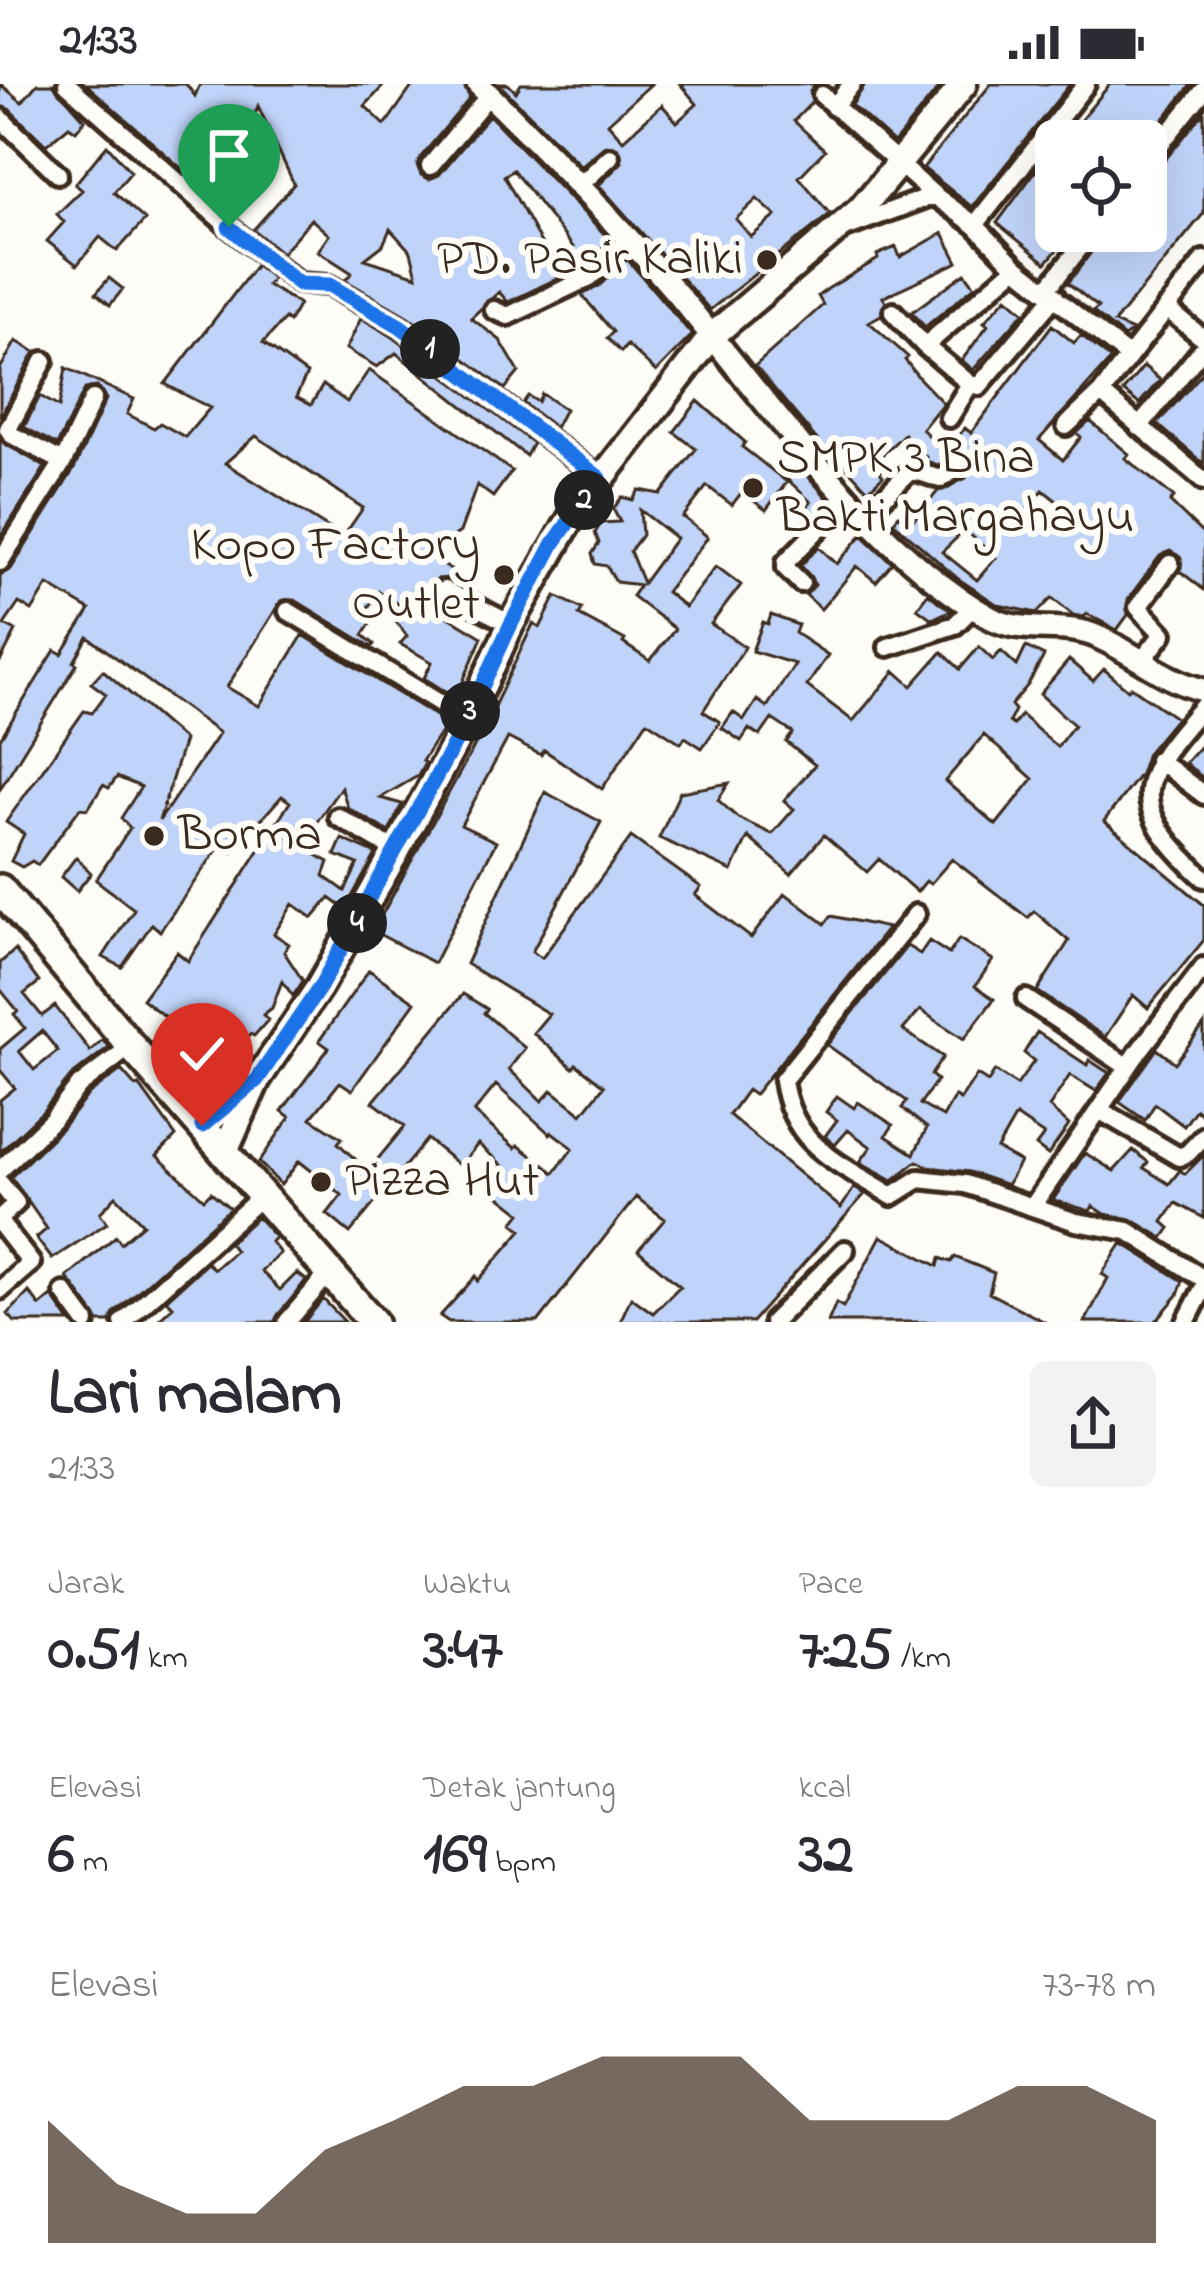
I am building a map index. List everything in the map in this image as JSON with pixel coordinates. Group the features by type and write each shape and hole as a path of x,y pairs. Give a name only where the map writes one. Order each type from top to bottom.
{"main road":[{"path":"225,1152 257,1080 320,987 398,851 554,543 712,336 861,209 964,84"},
{"path":"0,890 373,1322"},
{"path":"202,1126 257,1080"}],"street":[{"path":"67,84 299,284 329,285 400,326 600,478"},
{"path":"852,84 828,100 934,195 975,225 1016,267 1129,358"},
{"path":"975,225 1086,84"},
{"path":"430,166 484,89 628,239 850,497 905,554 1000,622 1082,630 1180,684 1204,691"},
{"path":"1167,133 1199,89"},
{"path":"0,118 58,174"},
{"path":"579,186 610,157"},
{"path":"835,232 934,195"},
{"path":"494,310 508,316 590,277 628,239"},
{"path":"893,312 925,346 970,384 980,386 1079,252"},
{"path":"1066,426 1100,393 1204,260"},
{"path":"925,346 1016,267"},
{"path":"1139,427 1204,343 1166,308"},
{"path":"44,361 8,429 63,462"},
{"path":"950,418 970,384"},
{"path":"1100,393 1204,481"},
{"path":"0,562 63,462 92,399"},
{"path":"866,514 908,472 940,478 959,467"},
{"path":"801,583 786,562 850,497"},
{"path":"1141,662 1163,634 1138,608 1170,564"},
{"path":"444,590 511,624"},
{"path":"888,647 956,625 974,607"},
{"path":"288,611 466,719"},
{"path":"1204,705 1157,760 1148,782 1151,813 1175,850 1204,878"},
{"path":"1157,760 1204,795"},
{"path":"338,817 398,851"},
{"path":"916,914 784,1080 794,1122 830,1157 892,1196 912,1180 938,1179 1076,1222 1128,1231 1204,1283 1186,1322"},
{"path":"1033,1206 1128,1067 1204,967"},
{"path":"1026,999 1128,1067"},
{"path":"0,1170 52,1120 79,1086 130,1046"},
{"path":"1099,1110 1179,1157 1204,1136"},
{"path":"0,1183 16,1204 0,1221 31,1263 0,1290"},
{"path":"123,1322 262,1196"},
{"path":"773,1322 845,1250"},
{"path":"287,1322 329,1273"},
{"path":"64,1292 86,1322"}],"building":[{"path":"0,84 22,102 37,84 53,84 85,120 76,131 69,126 46,145 0,106"},
{"path":"86,84 186,84 195,96 200,84 385,84 365,106 385,125 414,84 463,84 470,98 420,158 421,175 429,179 439,175 489,115 610,240 583,266 508,302 499,292 471,318 500,340 519,372 505,389 407,316 345,280 352,273 318,251 329,235 311,219 282,253 253,230 294,184 258,106 244,143 251,149 225,163 243,179 242,186 222,204","holes":["513,170 573,247 551,261 504,176","390,229 411,252 417,276 365,259 383,245"]},
{"path":"499,84 508,84 516,92 521,84 651,84 608,123 623,140 662,105 677,122 697,104 680,84 816,84 810,91 812,102 794,121 825,150 799,177 830,214 710,310 599,185 622,162 618,148 606,145 581,166","holes":["757,199 776,216 751,237 736,219"]},
{"path":"865,84 942,84 894,143 852,105"},
{"path":"991,84 1070,84 1041,120 1035,120 1035,128 972,207 923,168"},
{"path":"1110,84 1192,84 1163,120 1081,120"},
{"path":"1204,112 1204,213 1114,323 1133,331 1124,337 1068,283 1091,252 1167,252 1167,157"},
{"path":"107,145 131,172 114,192 145,220 117,251 100,237 77,265 47,241 64,222 57,214 82,190 75,184"},
{"path":"1035,171 1035,252 1055,252 1046,263 997,223"},
{"path":"943,233 958,262 883,297 881,315 869,322 908,357 905,360 943,403 922,429 945,452 965,428 971,433 1052,325 1074,343 1081,335 1111,359 1039,440 1063,460 1081,437 1077,433 1090,421 1129,454 1125,458 1174,497 1170,502 1204,535 1204,590 1180,571 1181,558 1170,551 1160,556 1128,599 1128,615 1117,630 1087,614 1073,615 1052,598 1037,613 998,605 957,578 893,522 899,515 910,524 938,491 966,478 972,468 969,459 957,454 938,465 923,460 926,457 904,434 879,458 886,466 880,472 883,476 868,490 836,456 833,459 755,366 823,305 818,296 878,259 877,255 896,247 900,257","holes":["1043,490 1063,506 1043,530 1023,514","965,530 996,558 977,580 942,552"]},
{"path":"627,259 692,335 656,372 627,345 621,352 607,338 613,332 582,295"},
{"path":"256,265 273,278 267,285 299,304 289,322 285,319 263,343 307,374 296,397 311,405 323,385 347,402 369,370 512,471 493,497 477,485 460,532 428,555 472,584 469,589 449,578 438,579 432,585 434,598 429,605 482,637 456,698 424,678 432,662 400,644 407,636 393,618 400,606 379,591 363,615 372,621 363,635 372,647 295,600 281,601 227,687 259,706 303,635 447,723 422,761 418,776 380,798 402,804 389,832 348,808 341,787 300,846 329,862 324,876 345,891 358,864 335,855 342,839 376,854 345,909 330,898 313,918 293,904 274,934 289,944 284,952 303,981 293,996 282,981 272,1008 263,1015 268,1020 254,1036 250,1034 217,1092 204,1102 187,1083 199,1063 178,1051 174,1057 159,1046 174,1024 142,999 177,952 188,961 290,802 282,796 232,852 221,844 160,931 152,924 122,967 103,957 134,909 96,880 130,828 121,818 141,787 117,777 109,788 103,785 38,865 32,861 22,867 11,861 24,834 6,822 84,711 92,713 106,694 91,683 103,670 184,740 159,821 219,733 88,637 77,664 0,789 0,739 55,650 62,654 90,610 48,585 32,611 19,603 4,625 16,631 0,662 0,575 11,569 74,469 106,399 97,387 85,389 57,445 24,427 40,396 59,407 66,368 134,399 127,414 154,428 160,423 185,437 210,408 165,384","holes":["256,436 363,508 343,537 225,463"]},
{"path":"965,273 975,286 925,327 912,312"},
{"path":"109,278 123,289 110,305 96,293"},
{"path":"1007,297 1024,312 973,370 962,360 988,325 984,322"},
{"path":"361,318 533,443 526,456 396,353 377,367 346,349"},
{"path":"16,341 35,352 0,417 0,369"},
{"path":"1144,366 1160,380 1139,404 1123,391"},
{"path":"1204,371 1204,464 1157,424"},
{"path":"542,394 565,409 555,428 523,403 528,396 538,402"},
{"path":"698,401 745,442 742,447 787,482 766,510 742,492 732,505 707,486 683,517 708,537 666,592 685,607 716,566 741,585 711,624 745,647 703,711 720,722 702,748 685,737 681,743 647,721 602,789 544,750 541,755 508,738 461,825 496,842 434,963 373,931 481,734 533,624 540,628 556,596 582,609 579,615 625,640 650,661 675,629 632,596 640,585 616,582 607,566 595,564 592,554 599,543 595,533 601,523 620,522 613,509 622,497 633,500 639,490 661,494 696,449 674,432","holes":["640,510 676,538 643,583 630,551 642,535"]},
{"path":"0,440 45,467 0,538"},
{"path":"798,465 829,500 809,521 801,514 811,502 786,478"},
{"path":"862,535 892,563 876,582 857,566 821,609 806,595 815,585 801,565 819,547 837,564"},
{"path":"928,593 951,610 932,619 917,608"},
{"path":"771,615 798,625 795,633 828,655 807,686 853,721 895,671 912,686 942,652 960,669 979,647 993,660 1001,651 1017,666 1026,647 1044,656 1011,705 1015,710 1009,722 1013,725 1021,715 1057,747 1074,725 1040,694 1069,660 1093,681 1104,669 1128,690 1131,687 1176,718 1147,753 1140,774 1104,821 1204,905 1204,940 1148,1008 1133,995 1105,1037 1037,991 1069,941 1034,911 1028,918 952,859 917,892 879,859 867,872 824,835 791,874 748,837 732,871 659,838 680,792 729,783 718,800 738,818 772,834 794,809 784,801 815,765 786,742 793,733 772,719 760,736 749,729 741,741 722,728 733,712 744,720 757,700 767,707 795,664 752,651 763,622 768,624","holes":["984,735 1033,779 996,825 945,781"]},
{"path":"1204,742 1204,779 1185,763"},
{"path":"545,792 601,822 532,952 542,958 631,837 701,887 695,895 751,938 785,893 825,924 831,916 888,928 754,1095 747,1090 729,1115 841,1208 854,1188 865,1194 752,1322 620,1322 631,1297 653,1313 680,1286 638,1250 665,1219 636,1197 538,1322 449,1322 440,1316 522,1230 513,1223 521,1213 489,1188 502,1165 478,1144 460,1166 427,1139 350,1233 327,1214 342,1195 299,1161 281,1185 259,1162 290,1117 282,1111 329,1048 319,1041 369,970 415,1002 352,1090 340,1082 311,1118 342,1138 338,1143 368,1171 405,1126 373,1102 463,994 487,1009 484,1013 525,1048 509,1069 542,1101 552,1090 582,1114 604,1086 576,1064 573,1068 533,1033 549,1014 466,964","holes":["496,1085 550,1134 573,1148 554,1173 518,1145 515,1148 474,1112"]},
{"path":"76,857 91,873 77,891 61,877"},
{"path":"959,939 993,960 975,986 994,999 964,1039 920,1010 903,1030 943,1057 931,1075 937,1080 920,1104 943,1117 955,1096 960,1100 977,1075 988,1082 995,1071 1017,1085 1034,1061 1024,1053 1037,1032 1087,1065 1089,1060 1109,1073 1096,1091 1070,1075 1049,1107 1069,1125 1048,1155 1036,1146 1044,1135 1016,1116 997,1149 1020,1162 1007,1185 917,1161 893,1180 860,1162 871,1147 848,1130 835,1145 825,1136 837,1120 826,1112 837,1096 854,1108 858,1102 893,1125 886,1136 914,1154 927,1128 902,1108 907,1101 827,1045 907,946 920,954 929,941 949,954"},
{"path":"15,950 39,982 24,994 42,1016 55,1006 90,1051 102,1040 109,1047 71,1076 0,1152 0,1100 15,1088 0,1070 0,1049 25,1028 0,989 0,963","holes":["42,1031 58,1051 34,1070 19,1051"]},
{"path":"1204,1025 1204,1116 1196,1109 1184,1126 1155,1104 1145,1120 1119,1102 1157,1049 1175,1063"},
{"path":"121,1070 139,1085 176,1136 157,1156 204,1199 211,1192 230,1208 114,1313 111,1322 99,1322 67,1277 116,1236 121,1243 143,1224 116,1196 100,1213 107,1223 52,1259 36,1238 47,1229 11,1177 88,1095"},
{"path":"1133,1150 1148,1162 1144,1168 1169,1184 1180,1170 1185,1174 1204,1155 1204,1218 1176,1203 1163,1222 1170,1228 1163,1238 1131,1219 1105,1214 1093,1206 1090,1211 1053,1200 1085,1153 1114,1171"},
{"path":"257,1217 275,1237 271,1242 280,1253 261,1271 280,1290 297,1273 306,1280 274,1322 156,1322 173,1306 166,1300 207,1263 214,1269 235,1251 229,1243"},
{"path":"881,1236 938,1266 940,1258 951,1262 955,1257 994,1273 989,1293 1045,1322 828,1322 836,1303 843,1307"},
{"path":"1122,1243 1183,1281 1178,1295 1155,1322 1085,1322 1108,1278 1102,1274"},
{"path":"29,1292 40,1306 52,1296 70,1322 15,1322 8,1314"},
{"path":"323,1299 345,1322 304,1322"}],"place":[{"name":"PD. Pasir Kaliki","path":"767,260"},
{"name":"SMPK 3 Bina Bakti Margahayu","path":"753,488"},
{"name":"Kopo Factory Outlet","path":"504,575"},
{"name":"Borma","path":"154,836"},
{"name":"Pizza Hut","path":"321,1182"}],"route":[{"path":"202,1126 257,1080 320,987 463,728 554,543 600,478 400,326 329,285 299,284 229,227"}]}
